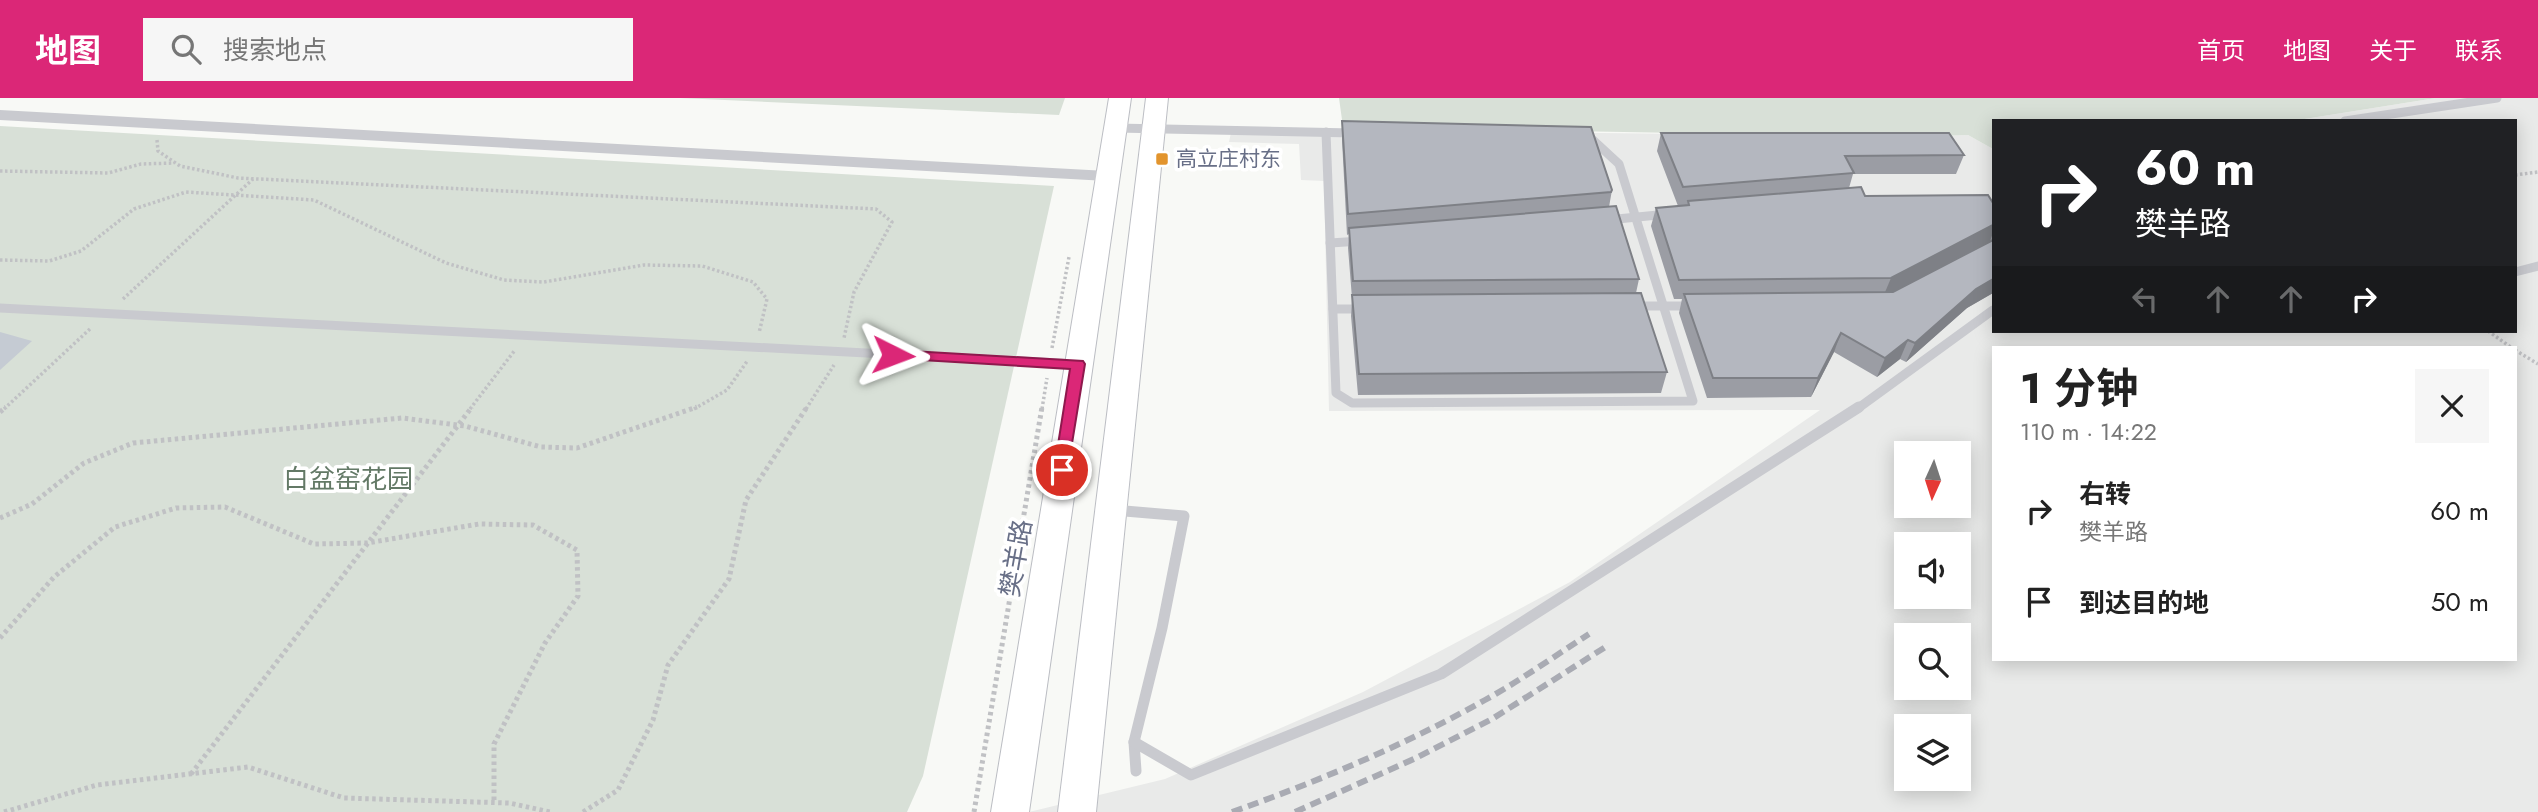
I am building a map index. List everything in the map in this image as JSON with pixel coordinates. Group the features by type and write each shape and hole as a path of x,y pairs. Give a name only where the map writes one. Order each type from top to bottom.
{"main road":[{"name":"樊羊路","path":"1010,812 1063,364 1107,176 1120,98"},
{"path":"1077,812 1157,98"}],"street":[{"path":"0,115 1107,176"}],"lane":[{"path":"2358,119 2497,98"},
{"path":"1115,128 1366,133"},
{"path":"1326,132 1336,393 1352,403 1693,401 1619,164 1592,140 1579,140"},
{"path":"1594,221 1677,214"},
{"path":"1330,243 1372,240"},
{"path":"2517,271 2538,266"},
{"path":"1622,307 1705,306"},
{"path":"0,308 1063,364"},
{"path":"1332,309 1374,309"},
{"path":"1134,742 1191,775 1441,674 1848,415 1992,311"},
{"path":"1110,510 1184,516 1162,628 1134,742 1136,771"}],"path":[{"path":"0,171 108,173 141,164 175,163"},
{"path":"2517,175 2538,172"},
{"path":"0,412 253,178"},
{"name":"樊羊路","path":"974,812 1063,364 1069,256"},
{"path":"2490,333 2509,346"},
{"path":"191,774 526,335"},
{"path":"2517,351 2538,364"},
{"path":"0,638 54,577 115,527 176,508 225,507 314,544 367,543 479,524 533,525 577,550 578,596 545,643 494,744 494,803"},
{"path":"4,812 97,785 248,767 344,798 494,803 550,812"}],"shaded area":[{"path":"2436,98 2538,98 2538,812 1029,812 1165,779 1363,692 1570,582 1820,410 1329,411 1324,181 1301,180 1299,144 1229,142 1232,128 1908,137 1968,135 1992,148 1992,333 2517,333 2517,119 2305,119"},
{"path":"0,332 32,341 0,370"}],"green space":[{"path":"680,98 1065,98 1059,115"},
{"path":"1339,98 2436,98 2305,119 1992,119 1992,148 1968,135 1908,137 1343,127"},
{"name":"白盆窑花园","path":"0,126 1054,186 923,776 907,812 0,812"}],"building":[{"path":"1342,121 1591,127 1612,190 1348,214"},
{"path":"1661,133 1949,133 1964,155 1845,156 1854,173 1683,187"},
{"path":"1861,187 1865,196 1988,195 1992,201 1992,226 1891,278 1679,280 1656,208 1689,205 1688,201"},
{"path":"1616,206 1639,279 1353,281 1349,228"},
{"path":"1992,241 1992,280 1976,289 1915,343 1908,340 1885,358 1841,333 1818,378 1713,378 1684,294 1893,292"},
{"path":"1641,293 1667,372 1359,374 1352,295"}],"railway":[{"path":"1232,812 1329,775 1424,732 1525,676 1589,634"},
{"path":"1295,812 1414,759 1492,719 1607,646"}],"place":[{"name":"高立庄村东","path":"1162,159"}],"route":[{"path":"893,355 1078,364 1062,470"}]}
